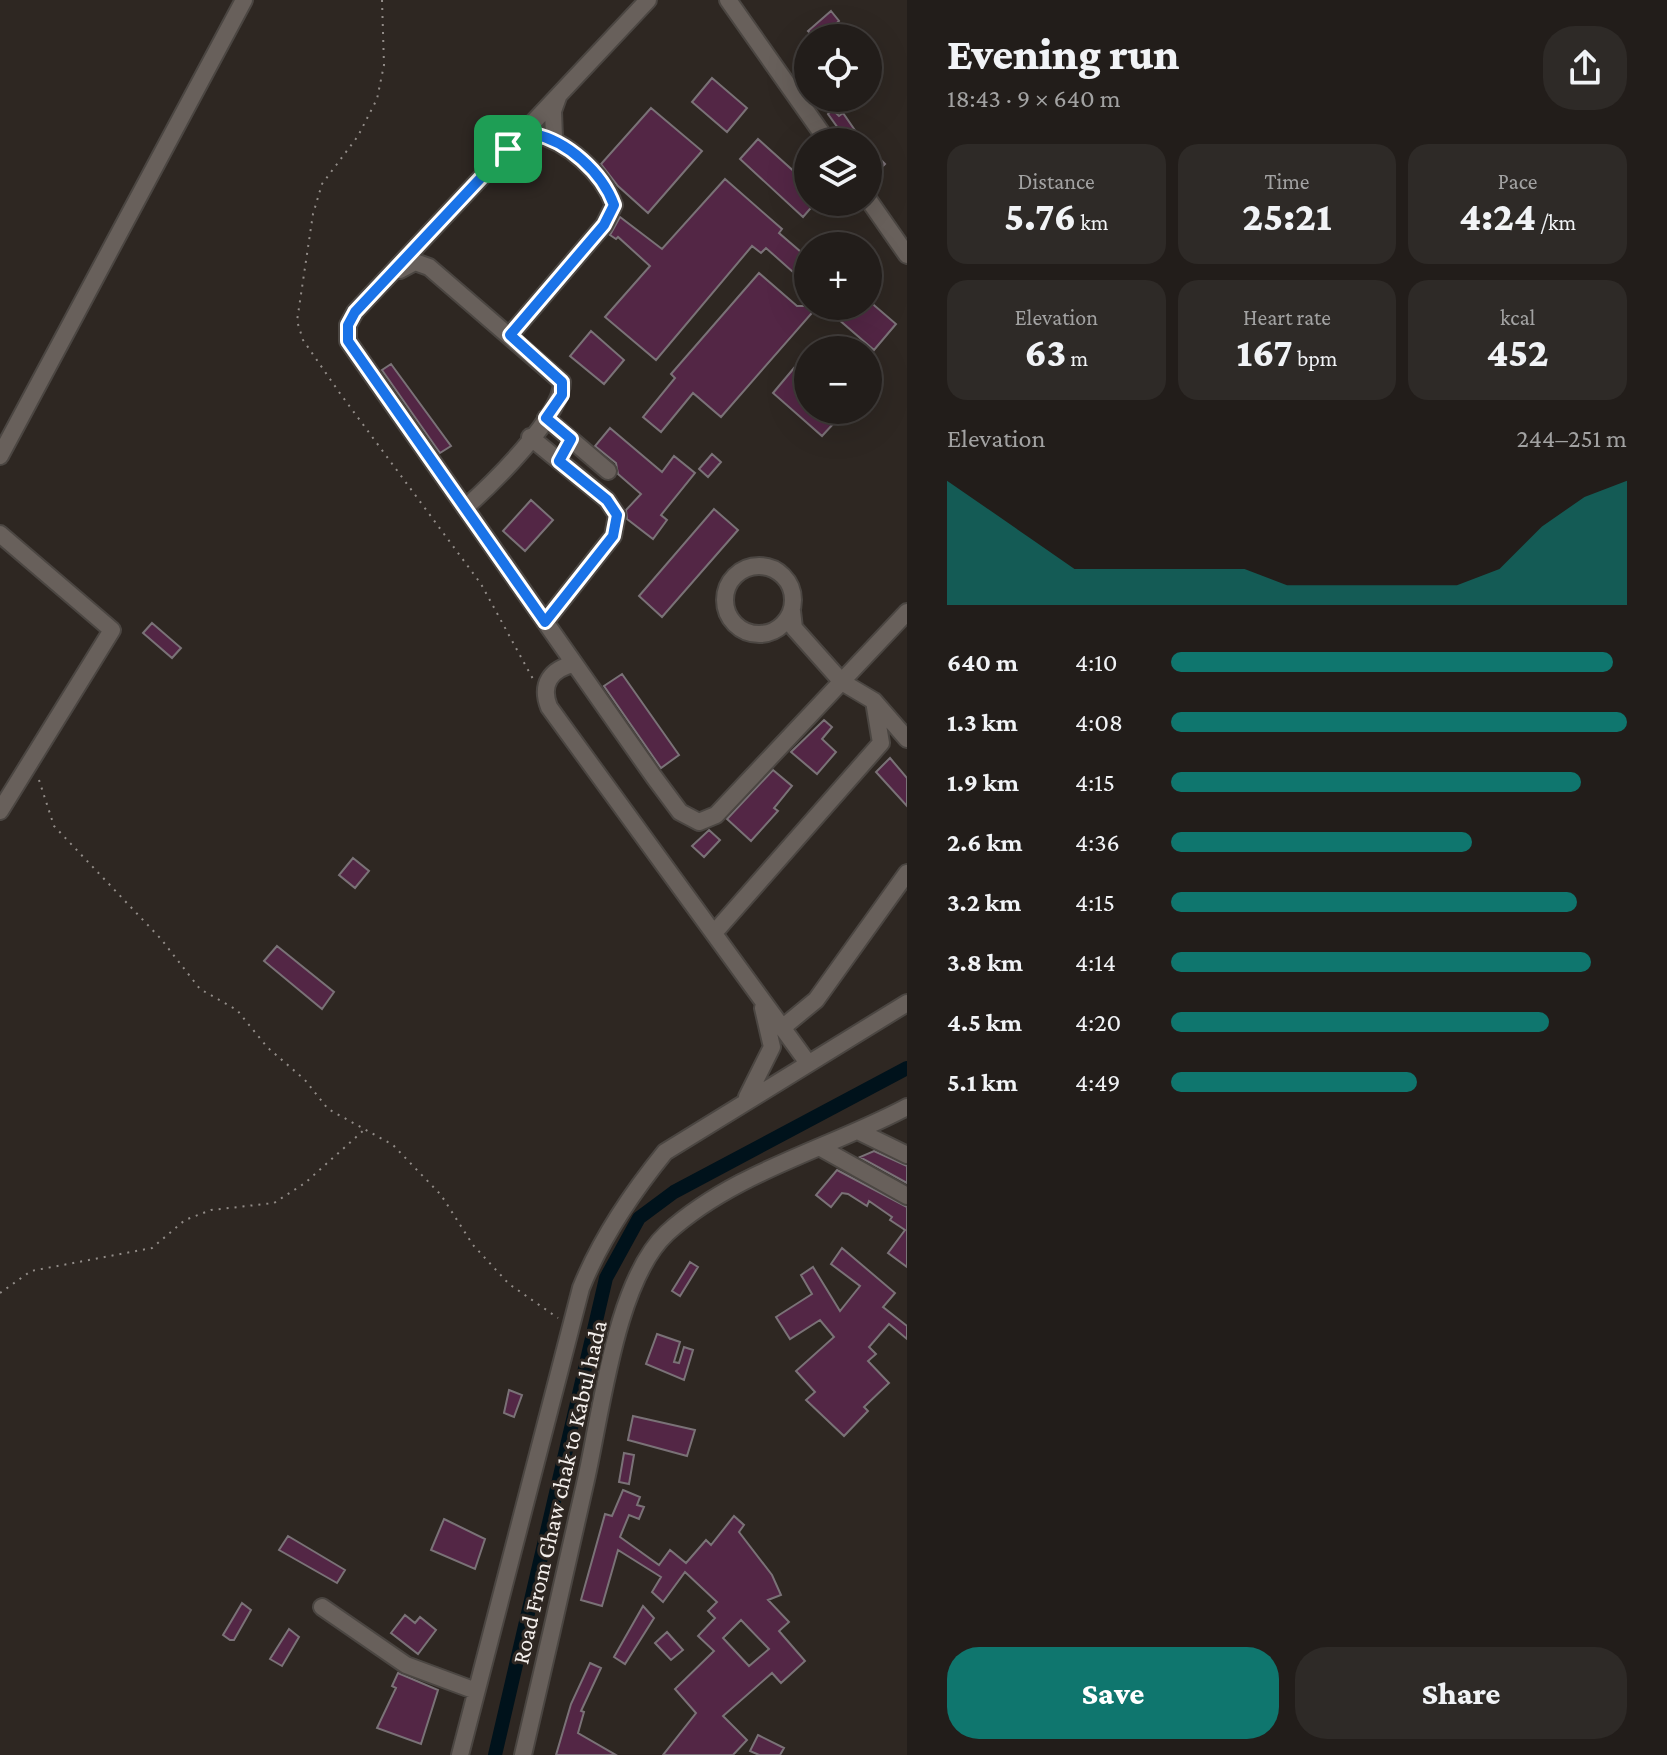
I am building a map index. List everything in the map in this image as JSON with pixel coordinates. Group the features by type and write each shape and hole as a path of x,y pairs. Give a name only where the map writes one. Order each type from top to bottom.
{"street":[{"path":"0,456 244,0"},
{"path":"648,0 355,312 348,325 348,341 680,812 699,822 716,815 907,612"},
{"path":"728,0 818,128"},
{"path":"554,138 553,111 559,95"},
{"path":"508,149 534,134 554,138 600,177 614,205 599,231 510,335"},
{"path":"880,216 907,255"},
{"path":"425,238 423,247 429,267"},
{"path":"389,276 415,262 429,267 562,382 562,395 546,418 465,508"},
{"path":"546,418 608,471"},
{"path":"530,437 607,500 617,515 613,536 545,622"},
{"path":"559,461 571,439"},
{"path":"0,534 112,630 0,811"},
{"path":"793,619 774,631 748,632 736,625 725,602 734,577 758,565 771,567 791,585 793,619 842,682 874,701 907,739"},
{"path":"574,664 558,667 548,678 549,707 808,1063"},
{"path":"714,933 881,743 874,701"},
{"path":"782,1028 816,1000 907,873"},
{"path":"746,1099 772,1047 768,1020 754,988"},
{"path":"460,1755 533,1484 570,1331 594,1255 642,1180 665,1152 746,1099 907,1003"},
{"name":"Road From Ghaw chak to Kabul hada","path":"523,1755 612,1354 642,1267 665,1235 718,1194 860,1132 907,1107"},
{"path":"860,1132 907,1155"},
{"path":"821,1148 907,1196"},
{"path":"322,1607 406,1665 476,1691"}],"path":[{"path":"382,0 384,65 377,99 358,136 322,184 313,214 297,321 303,340 339,392 481,584 536,685 546,687"},
{"path":"37,755 40,791 54,826 161,939 200,989 237,1010 267,1047 305,1080 328,1109 393,1145 441,1195 473,1245 509,1284 552,1312 570,1331"},
{"path":"0,1293 31,1271 152,1248 185,1220 211,1210 274,1203 305,1183 364,1129"}],"building":[{"path":"831,11 839,21 836,24 816,24"},
{"path":"712,78 747,108 727,132 692,102"},
{"path":"651,108 702,151 648,213 618,186 601,164"},
{"path":"837,112 839,116 843,113 853,128 838,128 828,114"},
{"path":"758,139 794,171 794,209 740,159"},
{"path":"725,179 782,229 779,233 794,246 794,273 766,248 761,253 752,246 656,360 605,317 650,266 618,237 616,239 610,235 620,217 662,249"},
{"path":"759,273 794,303 794,320 806,320 721,417 693,393 661,432 643,417 675,378 671,374"},
{"path":"882,312 896,324 882,341 882,336 858,336 839,320 882,320"},
{"path":"591,331 624,360 604,384 570,356"},
{"path":"391,364 451,446 440,453 382,370"},
{"path":"794,368 794,411 773,393"},
{"path":"808,424 833,424 822,436"},
{"path":"610,428 662,472 674,456 695,473 661,515 667,520 653,539 627,519 626,510 641,494 618,474 616,463 595,446"},
{"path":"712,454 721,462 708,477 699,469"},
{"path":"531,500 553,520 525,551 503,531"},
{"path":"714,509 738,530 662,617 639,596"},
{"path":"152,623 181,648 172,658 143,633"},
{"path":"622,674 679,755 661,768 604,686"},
{"path":"824,720 832,727 822,739 836,752 817,774 791,752"},
{"path":"890,758 907,778 907,806 876,772"},
{"path":"773,770 792,786 774,808 778,811 751,841 727,819"},
{"path":"709,830 720,840 704,857 692,846"},
{"path":"353,858 369,871 355,888 339,875"},
{"path":"277,946 334,992 322,1009 264,961"},
{"path":"874,1151 907,1166 907,1183 860,1157"},
{"path":"837,1170 907,1207 907,1267 888,1253 905,1230 890,1220 892,1217 869,1201 867,1206 848,1194 842,1193 831,1207 816,1195"},
{"path":"842,1248 895,1293 883,1307 907,1326 907,1339 889,1324 869,1347 876,1354 868,1361 889,1383 864,1407 868,1411 844,1436 806,1400 815,1392 796,1371 834,1337 820,1320 790,1339 776,1317 812,1294 801,1275 813,1267 840,1311 860,1286 831,1264"},
{"path":"690,1262 698,1267 680,1296 672,1291"},
{"path":"657,1334 680,1342 674,1362 679,1363 684,1347 693,1350 684,1380 646,1364"},
{"path":"509,1390 522,1395 514,1417 504,1413"},
{"path":"633,1416 695,1430 687,1456 628,1440"},
{"path":"624,1453 634,1455 629,1484 619,1482"},
{"path":"623,1490 640,1497 637,1505 644,1507 639,1519 629,1515 620,1537 659,1565 670,1550 686,1563 706,1540 711,1545 734,1516 744,1525 739,1532 772,1575 781,1595 768,1600 789,1622 779,1631 805,1661 781,1683 772,1673 723,1716 747,1740 733,1755 663,1755 696,1713 675,1689 714,1651 698,1636 715,1618 708,1611 717,1602 685,1572 663,1602 652,1592 661,1577 618,1550 602,1606 581,1600 605,1514 612,1516","holes":["741,1620 769,1649 749,1666 723,1638"]},
{"path":"444,1519 485,1539 475,1569 431,1550"},
{"path":"288,1536 345,1570 337,1583 279,1550"},
{"path":"242,1603 251,1610 234,1640 230,1640 223,1635"},
{"path":"643,1606 654,1618 625,1664 614,1657"},
{"path":"405,1615 415,1623 420,1617 436,1630 418,1654 391,1633"},
{"path":"289,1629 299,1637 282,1666 270,1659"},
{"path":"667,1632 683,1650 671,1660 655,1643"},
{"path":"590,1663 601,1668 581,1711 584,1712 578,1733 616,1755 556,1755 571,1704"},
{"path":"398,1673 438,1690 421,1744 377,1728 396,1688 392,1686"},
{"path":"758,1735 784,1748 780,1755 759,1755 750,1751"}],"waterway":[{"path":"495,1755 606,1278 639,1218 674,1192 907,1068"}],"route":[{"path":"534,134 554,138 600,177 614,205 604,225 510,335 562,382 562,395 546,418 571,439 559,461 607,500 617,515 613,536 545,622 348,341 348,325 355,312 508,149 534,134"}]}
